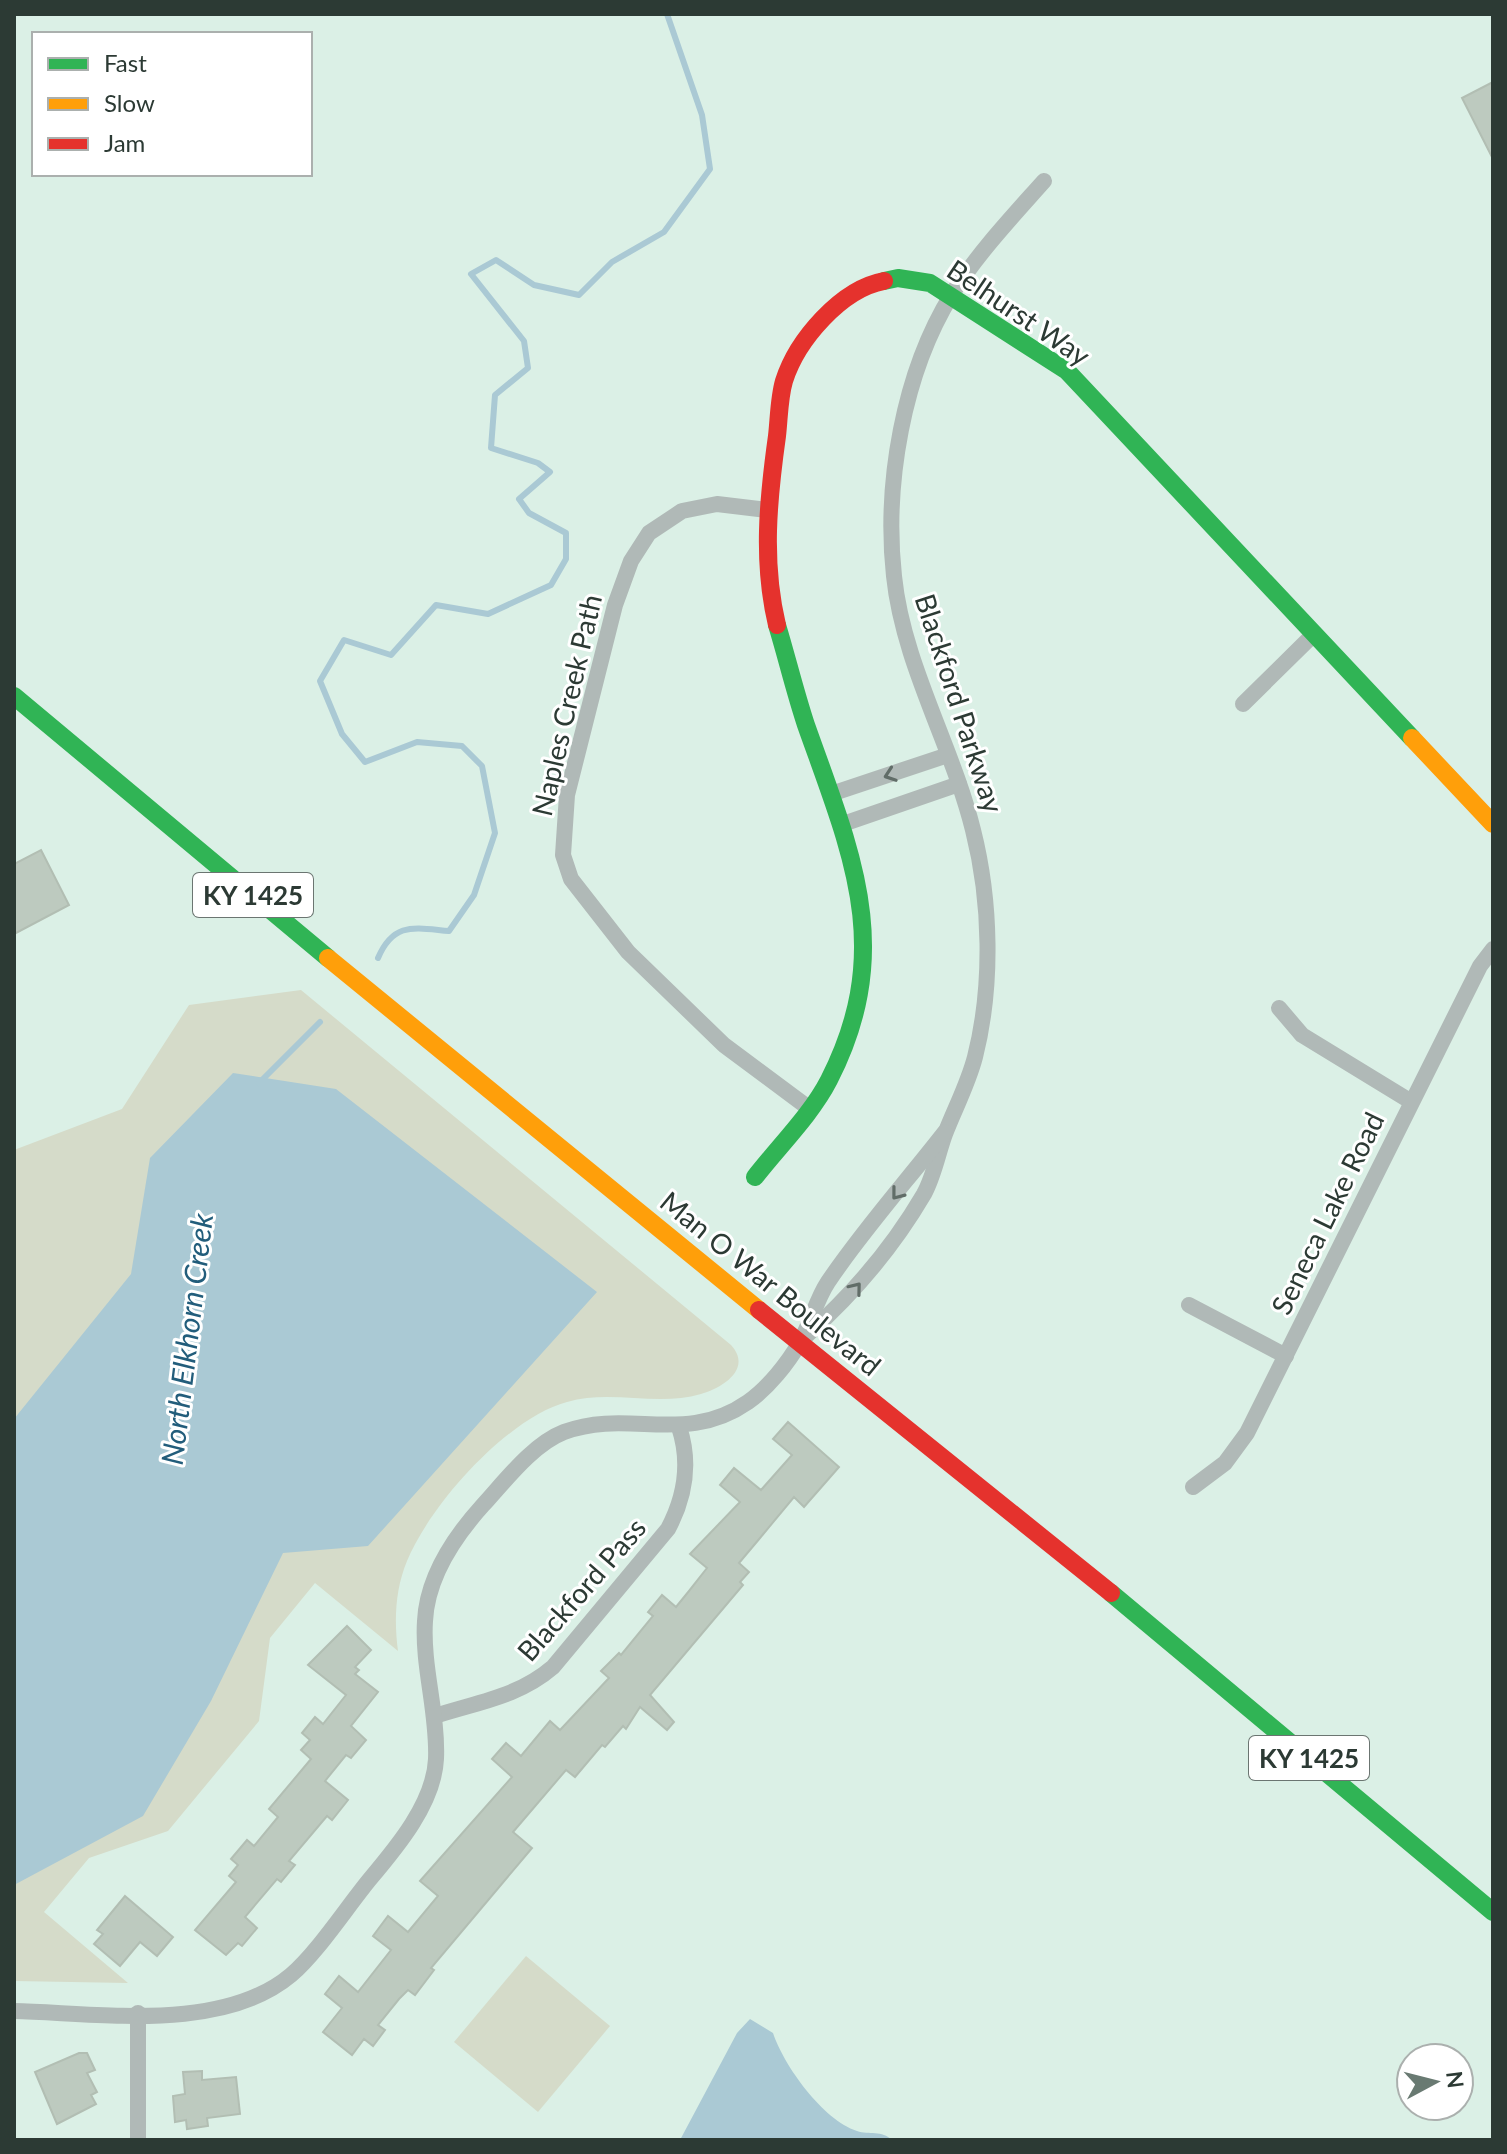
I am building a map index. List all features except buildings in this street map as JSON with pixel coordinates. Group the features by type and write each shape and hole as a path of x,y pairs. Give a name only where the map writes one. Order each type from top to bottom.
{"main road":[{"name":"Belhurst Way","path":"755,1177 810,1109 849,1037 863,967 860,897 843,824 804,719 776,621 767,547 767,510 784,382 797,354 816,328 842,301 871,283 898,278 930,283 952,294 1067,371 1493,824"},
{"name":"Man O War Boulevard","path":"14,696 492,1094 1124,1604 1493,1912"}],"street":[{"name":"Blackford Parkway","path":"800,1342 846,1300 889,1247 926,1191 975,1055 987,972 984,889 973,831 959,784 906,636 894,577 894,484 903,429 933,329 952,294 979,256 1044,181"},
{"name":"Naples Creek Path","path":"767,510 717,504 682,511 649,533 631,561 615,605 567,795 562,826 563,855 571,879 628,952 724,1045 810,1109"},
{"path":"1243,704 1314,634"},
{"path":"831,794 948,755"},
{"path":"843,824 959,784"},
{"name":"Seneca Lake Road","path":"1193,1487 1225,1463 1247,1433 1410,1101 1480,966 1493,949"},
{"path":"1279,1008 1302,1035 1410,1101"},
{"name":"Blackford Parkway","path":"14,2011 200,2014 252,1999 291,1975 387,1859 425,1800 436,1764 435,1716 424,1620 437,1570 480,1508 530,1456 562,1433 609,1422 679,1427 721,1418 750,1401 777,1375 800,1342 826,1285 945,1132"},
{"path":"1189,1305 1286,1356"},
{"name":"Blackford Pass","path":"435,1716 484,1700 506,1697 531,1686 553,1667 668,1529 682,1504 685,1481 679,1427"},
{"path":"138,2013 138,2140"}],"green space":[{"path":"301,990 731,1345 739,1362 737,1369 718,1387 684,1398 600,1397 567,1402 544,1411 496,1445 452,1490 433,1515 407,1561 396,1606 398,1651 315,1583 270,1638 259,1721 168,1831 89,1858 44,1912 128,1983 14,1981 14,1150 122,1109 189,1005"},
{"path":"526,1956 610,2026 538,2112 454,2042"}],"water":[{"path":"233,1073 336,1089 597,1292 368,1546 283,1553 211,1701 143,1816 14,1885 14,1419 131,1274 150,1158"},
{"path":"750,2019 773,2033 795,2076 831,2116 857,2131 880,2134 892,2140 680,2140 737,2033"}],"waterway":[{"name":"North Elkhorn Creek","path":"378,958 384,946 399,932 416,928 449,931 474,895 495,833 482,766 462,746 417,742 365,762 342,734 320,681 344,640 391,655 436,605 488,614 551,585 566,559 566,533 529,513 519,499 550,472 538,463 491,448 495,395 528,368 524,341 471,274 496,260 534,285 579,295 612,262 664,232 710,169 702,115 667,14"},
{"name":"North Elkhorn Creek","path":"259,1083 320,1022"}],"traffic: fast":[{"path":"884,281 898,278 930,283 1067,371 1412,738"},
{"path":"755,1177 804,1118 829,1080 849,1032 860,987 863,944 860,901 851,859 802,713 777,625"},
{"path":"14,696 328,958"},
{"path":"1111,1593 1493,1912"}],"traffic: slow":[{"path":"1412,738 1493,824"},
{"path":"328,958 759,1310"}],"traffic: jam":[{"path":"777,625 769,578 768,531 784,381 799,349 823,319 852,294 884,281"},
{"path":"759,1310 1111,1593"}]}
